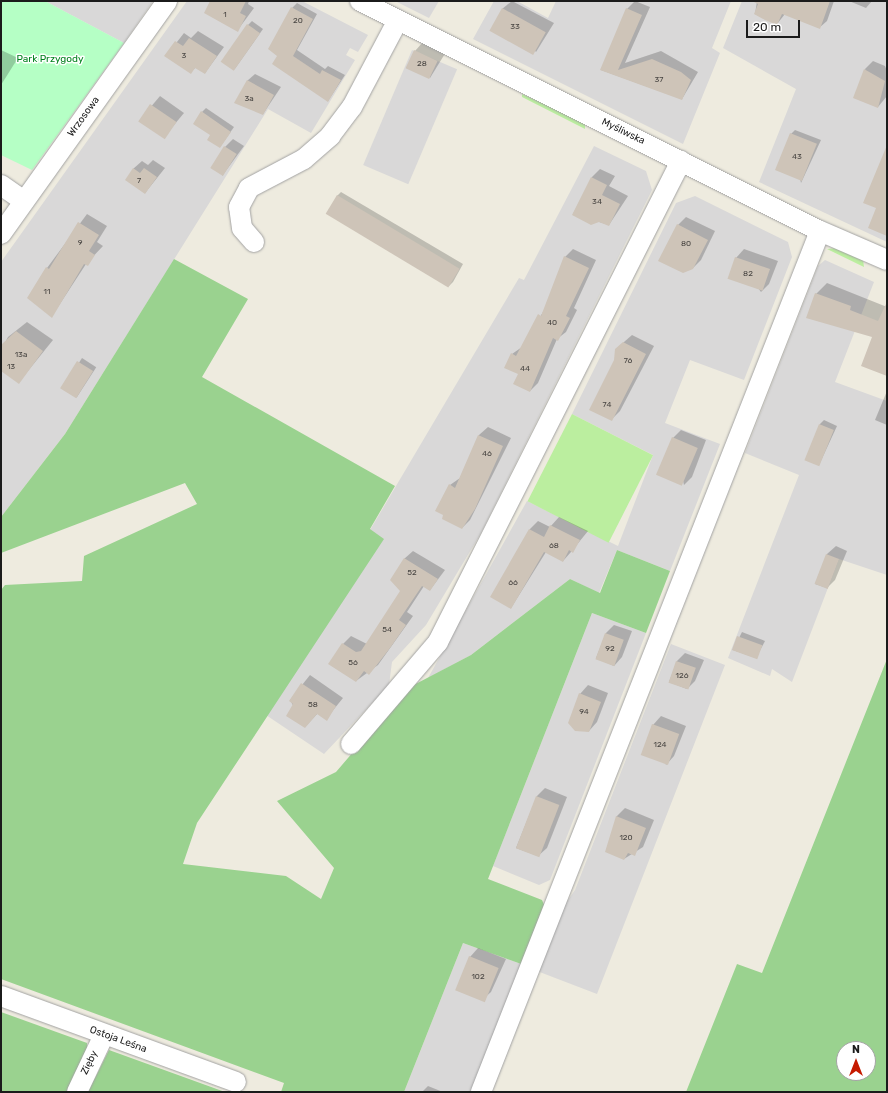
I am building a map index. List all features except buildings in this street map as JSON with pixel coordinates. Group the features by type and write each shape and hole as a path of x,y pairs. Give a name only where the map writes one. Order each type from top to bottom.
{"street":[{"name":"Wrzosowa","path":"1,234 167,1"},
{"name":"Myśliwska","path":"360,1 820,231 887,260"},
{"path":"254,242 242,228 239,207 249,188 304,159 330,136 352,107 398,20"},
{"path":"351,744 438,642 681,161"},
{"path":"1,184 24,201"},
{"path":"481,1092 820,231"},
{"name":"Ostoja Leśna","path":"1,996 104,1035 236,1082"},
{"name":"Zięby","path":"76,1092 104,1035"}],"shaded area":[{"path":"45,1 153,1 124,43"},
{"path":"187,1 302,1 368,35 358,52 350,48 346,55 355,60 311,133 268,109 65,434 1,517 1,262"},
{"path":"395,1 439,1 429,18"},
{"path":"494,1 517,1 548,18 556,1 731,1 712,48 720,53 683,144 473,39"},
{"path":"742,1 887,1 887,242 759,182 796,89 723,48"},
{"path":"412,50 457,69 408,184 363,165"},
{"path":"594,146 646,171 652,190 481,533 426,625 392,662 389,685 324,754 266,715 383,539 370,530 519,278 524,280"},
{"path":"695,196 788,242 792,257 744,380 690,360 665,423 720,444 670,571 617,550 599,593 570,579 471,655 428,678 527,501 618,546 653,455 572,414 676,203"},
{"path":"825,260 874,282 835,382 887,401 887,575 839,559 792,682 772,669 770,676 728,658 799,475 745,453 818,266"},
{"path":"592,613 646,633 550,880 539,885 493,866"},
{"path":"671,644 725,665 597,994 537,971 559,913 575,890"},
{"path":"463,943 524,965 474,1092 404,1092"}],"green space":[{"name":"Park Przygody","path":"1,1 45,1 124,43 32,170 1,155"},
{"path":"522,94 585,122 585,129 522,97"},
{"path":"837,248 863,260 864,267 827,249"},
{"path":"174,259 248,299 202,377 395,486 370,529 384,539 197,823 183,864 286,876 321,899 334,868 277,801 336,772 408,688 471,655 570,579 600,593 617,550 670,571 646,633 592,613 488,879 542,900 546,909 524,965 463,943 404,1092 281,1092 284,1083 1,979 1,590 5,585 82,581 84,556 197,504 185,483 1,553 1,517 65,434"},
{"path":"572,414 653,455 609,543 528,501"},
{"path":"887,659 887,1092 686,1092 737,964 762,973"},
{"path":"1,1012 87,1043 87,1058 68,1092 1,1092"},
{"path":"109,1050 225,1092 88,1092"}]}
